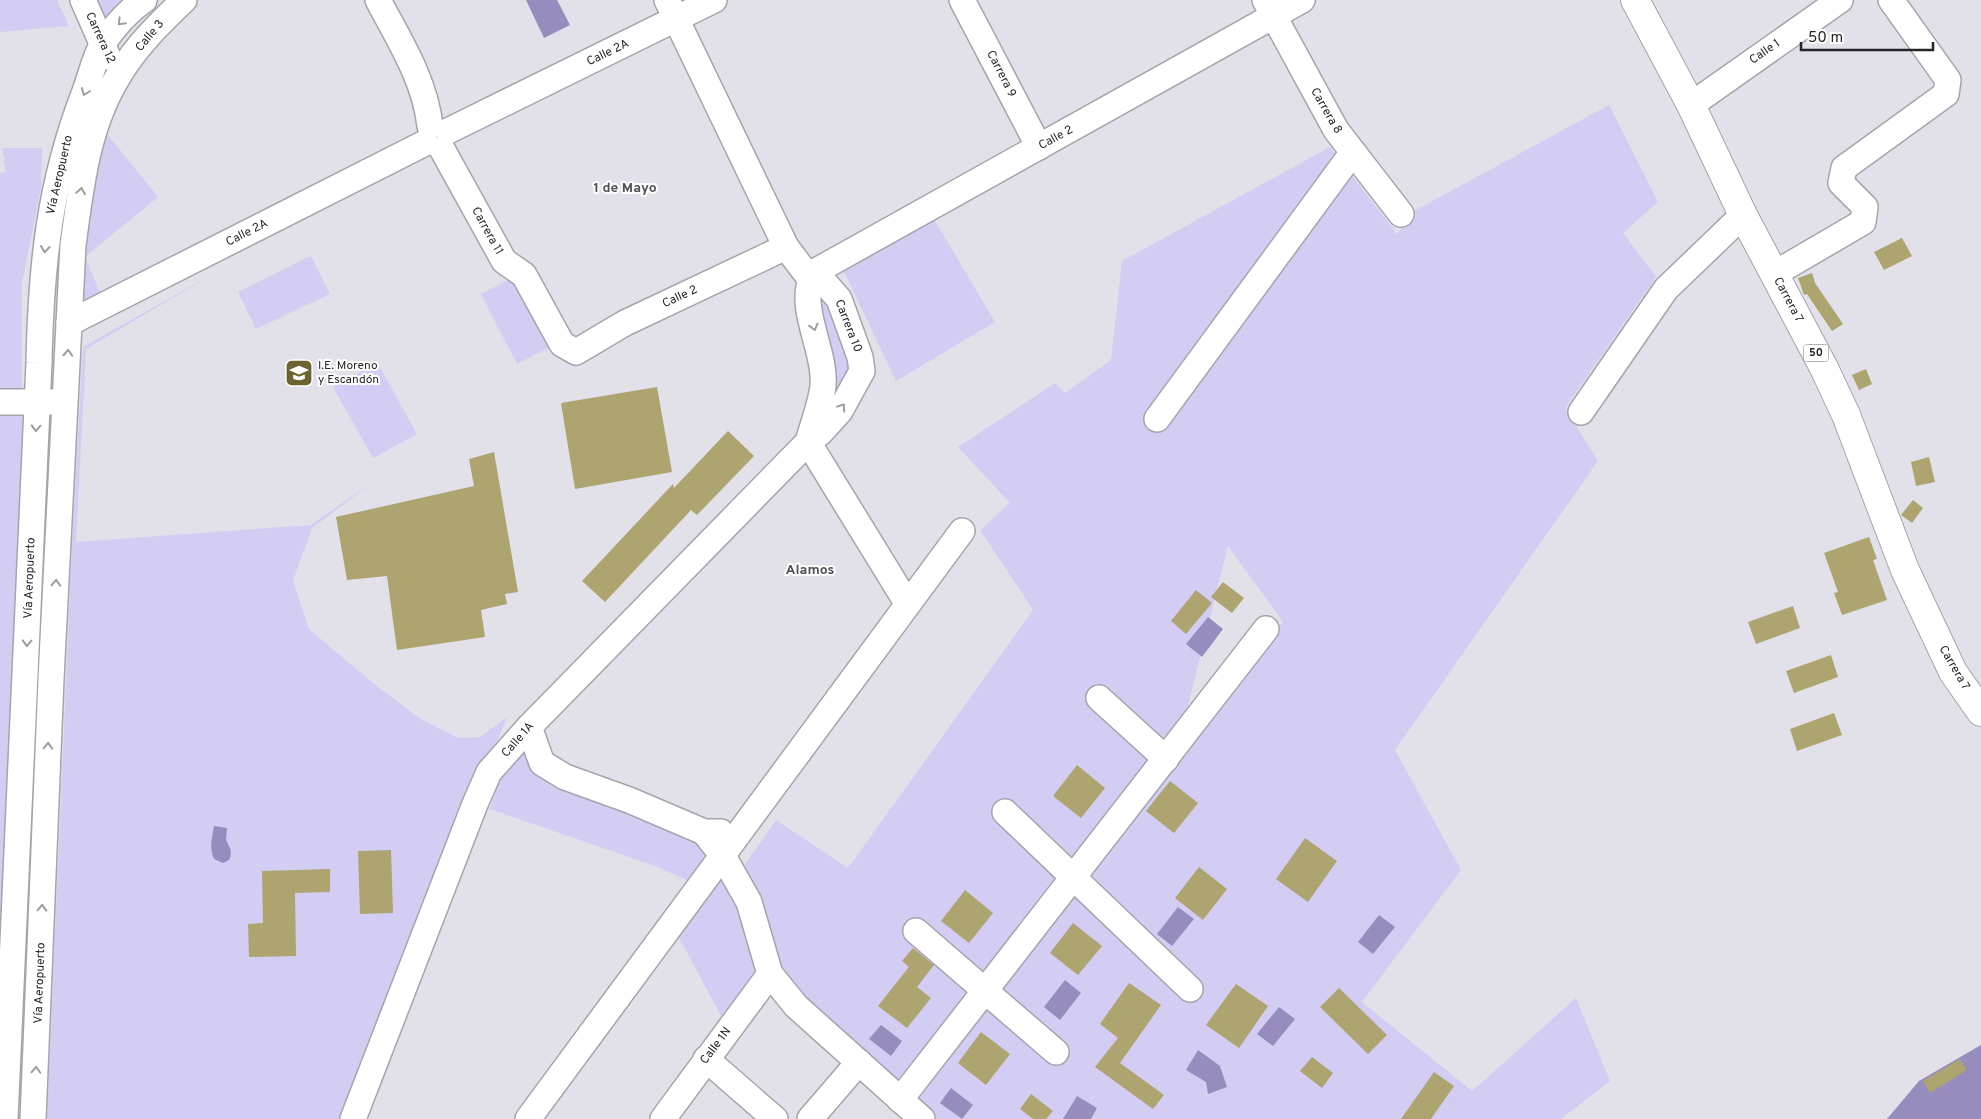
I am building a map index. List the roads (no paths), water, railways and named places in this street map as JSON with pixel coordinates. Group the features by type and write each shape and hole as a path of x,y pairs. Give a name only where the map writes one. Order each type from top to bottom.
{"highway":[{"name":"Carrera 7","path":"1635,0 1846,415 1905,570 1953,672 1981,712"}],"street":[{"name":"Carrera 12","path":"83,0 102,46 118,76"},
{"path":"102,46 115,28 144,0"},
{"name":"Calle 3","path":"118,76 154,28 184,0"},
{"name":"Carrera 11","path":"378,0 411,62 424,96 436,137 504,261 524,275 562,344 576,352"},
{"name":"Calle 2A","path":"69,323 436,137 672,10 714,0"},
{"name":"Carrera 9","path":"962,0 1039,147"},
{"name":"Calle 2","path":"810,277 1039,147 1269,9 1302,0"},
{"name":"Calle 1","path":"1690,105 1840,0"},
{"path":"1774,274 1863,222 1865,207 1841,183 1844,168 1946,94 1948,80 1891,0"},
{"name":"Carrera 8","path":"1269,9 1336,130 1401,214"},
{"name":"Carrera 10","path":"672,10 786,247 810,277 824,282 839,299 860,357 862,370 840,411 820,433 808,442"},
{"name":"Vía Aeropuerto","path":"5,1119 37,402 40,296 56,179 72,126 102,46"},
{"name":"Vía Aeropuerto","path":"33,1119 50,679 73,245 88,151 118,76"},
{"path":"1157,419 1353,152"},
{"path":"1581,412 1666,289 1743,215"},
{"name":"Calle 2","path":"576,352 625,323 786,247"},
{"path":"810,277 808,307 819,347 823,386 808,442 907,603"},
{"path":"0,402 66,402"},
{"name":"Calle 1A","path":"359,1115 475,804 489,772 529,727 808,442"},
{"path":"528,1119 962,531"},
{"path":"900,1100 1266,629"},
{"path":"1100,698 1166,759"},
{"path":"529,727 542,763 564,777 629,800 704,832 741,832"},
{"path":"1005,812 1190,989"},
{"path":"704,832 723,856 749,902 770,974 796,1006 922,1119"},
{"path":"916,932 1056,1052"},
{"name":"Calle 1N","path":"663,1119 770,974"},
{"path":"706,1059 775,1119"},
{"path":"810,1119 859,1062"}],"place":[{"name":"I.E. Moreno y Escandón","path":"299,373"}],"district":[{"name":"1 de Mayo","path":"625,188"},
{"name":"Alamos","path":"810,570"}]}
